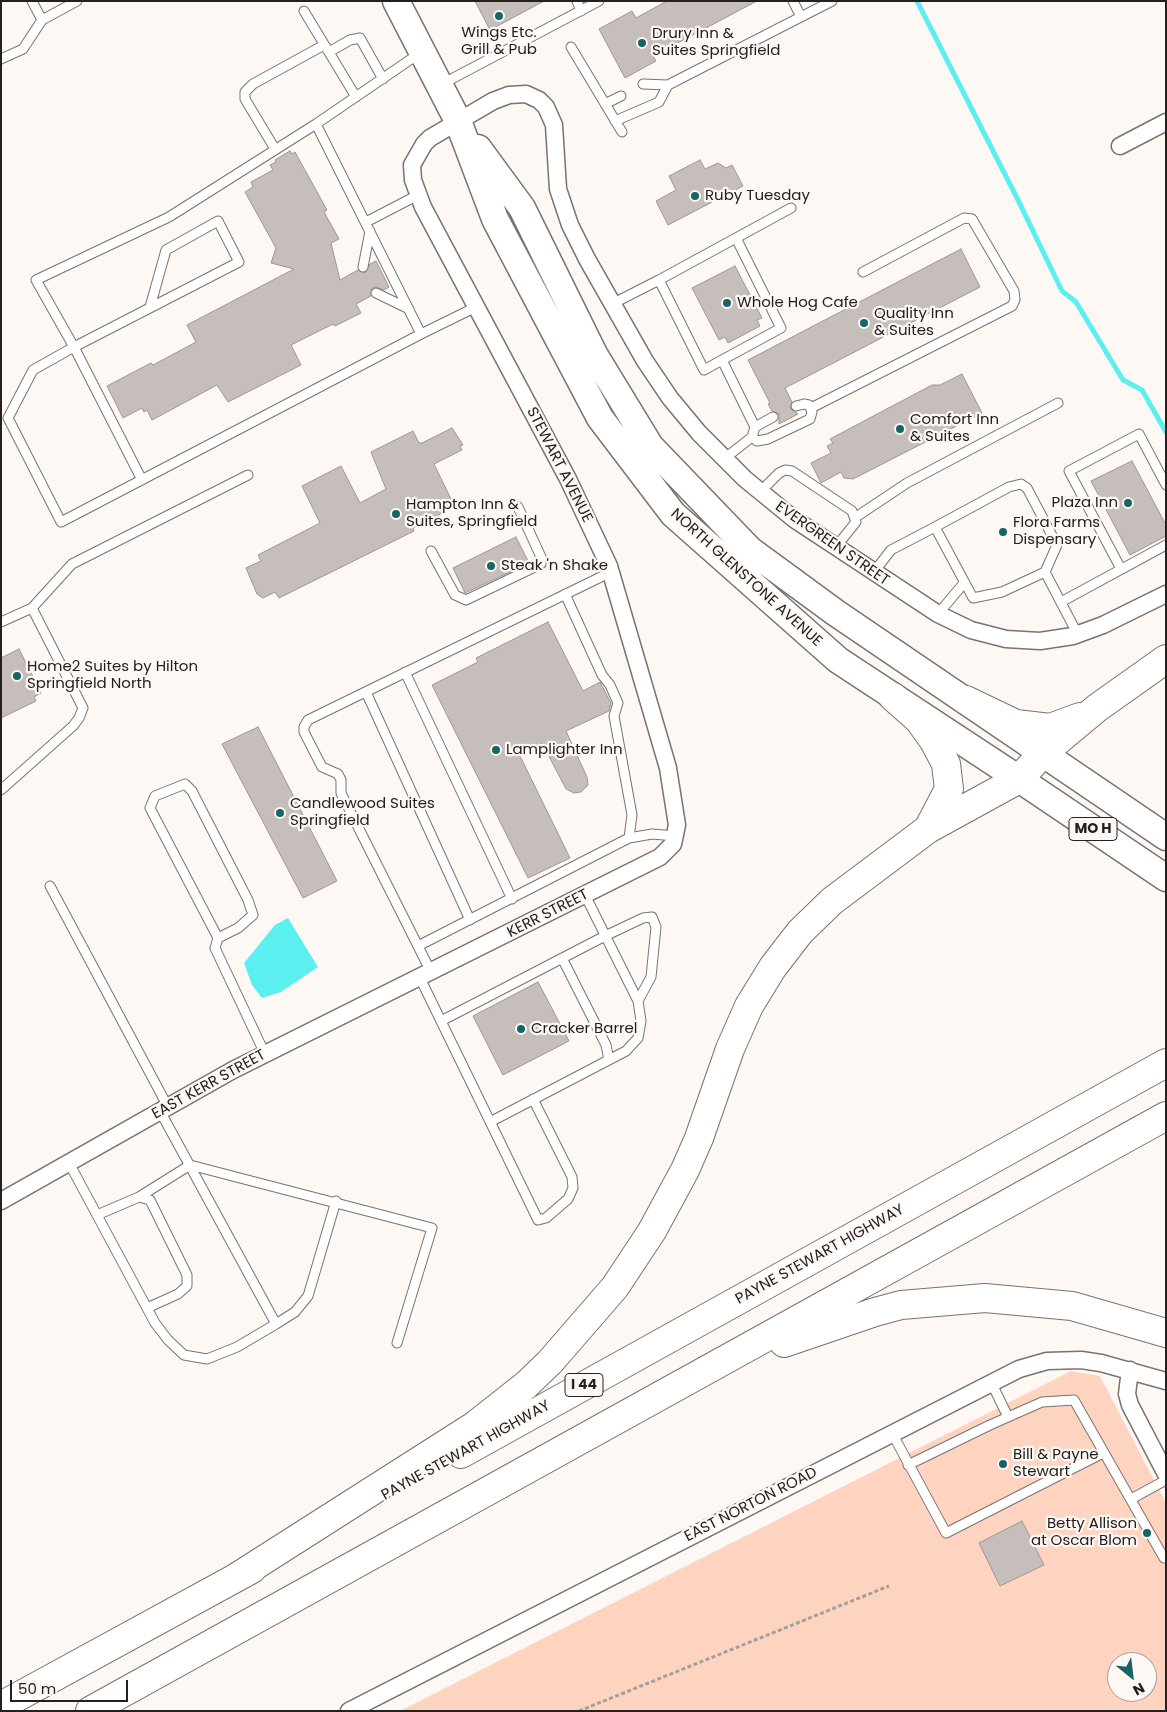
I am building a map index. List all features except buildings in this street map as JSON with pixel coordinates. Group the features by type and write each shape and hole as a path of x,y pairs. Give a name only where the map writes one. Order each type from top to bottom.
{"highway":[{"path":"237,1577 474,1426 526,1385 572,1339 634,1260 669,1201 699,1138 739,1027 773,967 800,932 832,901 928,829 1019,779 1043,753 1096,708 1166,659"},
{"path":"893,697 919,720 934,741 946,764 949,789 928,829"},
{"path":"966,700 1016,724 1050,728 1076,719 1096,708"},
{"name":"PAYNE STEWART HIGHWAY","path":"1,1706 1166,1063"},
{"path":"90,1711 1166,1116"},
{"path":"587,1437 670,1393 750,1356 833,1326 902,1305 985,1298 1043,1302 1102,1313 1166,1332"}],"main road":[{"name":"NORTH GLENSTONE AVENUE","path":"401,5 422,52 458,121 496,219 600,418 673,514 838,660 1166,878"},
{"name":"NORTH GLENSTONE AVENUE","path":"458,121 522,208 594,354 650,446 750,550 836,613 1166,837"}],"street":[{"name":"EVERGREEN STREET","path":"458,121 493,101 509,95 531,96 546,107 554,126 556,174 564,207 578,242 645,361 670,398 724,459 794,520 835,548 938,614 971,630 1006,639 1040,641 1078,635 1166,594"},
{"name":"STEWART AVENUE","path":"458,121 430,138 418,152 412,170 418,194 568,479 611,572 668,768 677,826 674,840"},
{"path":"1120,146 1166,122"},
{"name":"KERR STREET","path":"426,975 660,857 674,840"},
{"name":"EAST KERR STREET","path":"1,1201 265,1054 426,975"},
{"name":"EAST NORTON ROAD","path":"349,1711 991,1382 1032,1364 1063,1359 1101,1363 1166,1381"},
{"path":"1130,1370 1126,1394 1130,1406 1166,1474"}],"lane":[{"path":"32,1 42,20"},
{"path":"1,59 23,49 42,20 77,1"},
{"path":"576,1 581,11"},
{"path":"440,85 600,1"},
{"path":"793,1 801,17"},
{"path":"643,84 668,85 832,1"},
{"path":"304,11 356,97"},
{"path":"275,149 245,98 245,92 253,84 326,48 360,38 383,79"},
{"path":"571,47 622,132"},
{"path":"142,480 74,347 36,280 169,216 316,124 422,52"},
{"path":"615,121 659,102 668,85"},
{"path":"605,104 620,96"},
{"path":"316,124 422,334"},
{"path":"366,222 418,194"},
{"path":"612,304 791,208"},
{"path":"811,408 1012,306 1015,300 1014,292 972,219 964,218 863,272"},
{"path":"150,307 166,250 218,220 239,262 33,370 8,418 61,522 476,307"},
{"path":"363,267 370,232"},
{"path":"659,280 704,370 781,328 736,238"},
{"path":"376,293 409,309"},
{"path":"722,360 755,427 752,437 724,459"},
{"path":"856,516 907,484 1058,403"},
{"path":"796,406 804,404 811,408"},
{"path":"752,437 762,441 775,436 810,418 811,408"},
{"path":"755,427 773,417"},
{"path":"1120,569 1069,471 1139,434 1166,485"},
{"path":"760,492 779,473 784,470 792,471 852,511 856,516 856,522 835,548"},
{"path":"1,622 32,608 72,564 248,475"},
{"path":"873,573 891,550 1009,487 1021,484 1027,488 1057,545 1045,572 1002,592 974,598 964,583 935,527"},
{"path":"431,551 455,595 466,600 541,564 542,557 518,508"},
{"path":"1061,602 1166,545"},
{"path":"533,1099 572,1178 573,1188 568,1200 546,1218 538,1220 441,1021 418,946 341,793 341,780 338,774 322,767 304,732 308,720 611,572"},
{"path":"1045,572 1078,635"},
{"path":"938,614 964,583"},
{"path":"565,594 602,675 610,685 618,703 614,716 632,815 630,838"},
{"path":"1,790 73,726 80,718 83,708 32,608"},
{"path":"405,672 512,899"},
{"path":"366,692 470,920"},
{"path":"218,938 238,928 253,915 248,900 192,791 185,784 156,796 150,808 218,938 215,948 265,1054"},
{"path":"418,946 630,838 652,834 674,840"},
{"path":"50,886 164,1109 190,1166 276,1324"},
{"path":"490,1122 626,1051 638,1038 641,1021 638,1001 585,895"},
{"path":"441,1021 605,936 643,918 652,917 656,927 650,977 638,1001"},
{"path":"562,958 606,1045 609,1060"},
{"path":"69,1163 147,1308 168,1340 184,1355 207,1360 237,1347 295,1312 308,1296 336,1201"},
{"path":"97,1215 139,1197 190,1166 336,1201 432,1228 397,1343"},
{"path":"139,1197 150,1200 187,1275 187,1286 178,1294 147,1308"},
{"path":"991,1382 1008,1417"},
{"path":"908,1465 1042,1402 1074,1400 1164,1558"},
{"path":"892,1433 946,1532 1103,1453"},
{"path":"1131,1499 1166,1480"}],"path":[{"path":"578,1711 889,1586"}],"shaded area":[{"path":"1071,1371 1100,1376 1166,1503 1166,1711 400,1711"}],"water":[{"path":"288,918 318,967 281,992 262,998 252,985 244,963 275,925"}],"waterway":[{"path":"917,1 1062,291 1076,302 1123,380 1142,390 1166,432"}],"place":[{"name":"Wings Etc. Grill & Pub","path":"499,16"},
{"name":"Drury Inn & Suites Springfield","path":"642,43"},
{"name":"Ruby Tuesday","path":"695,196"},
{"name":"Whole Hog Cafe","path":"727,303"},
{"name":"Quality Inn & Suites","path":"864,323"},
{"name":"Comfort Inn & Suites","path":"900,429"},
{"name":"Plaza Inn","path":"1128,503"},
{"name":"Hampton Inn & Suites, Springfield","path":"396,514"},
{"name":"Flora Farms Dispensary","path":"1003,532"},
{"name":"Steak 'n Shake","path":"491,566"},
{"name":"Home2 Suites by Hilton Springfield North","path":"17,676"},
{"name":"Lamplighter Inn","path":"496,750"},
{"name":"Candlewood Suites Springfield","path":"280,813"},
{"name":"Cracker Barrel","path":"521,1029"},
{"name":"Bill & Payne Stewart","path":"1003,1464"},
{"name":"Betty Allison at Oscar Blom","path":"1147,1533"}]}
